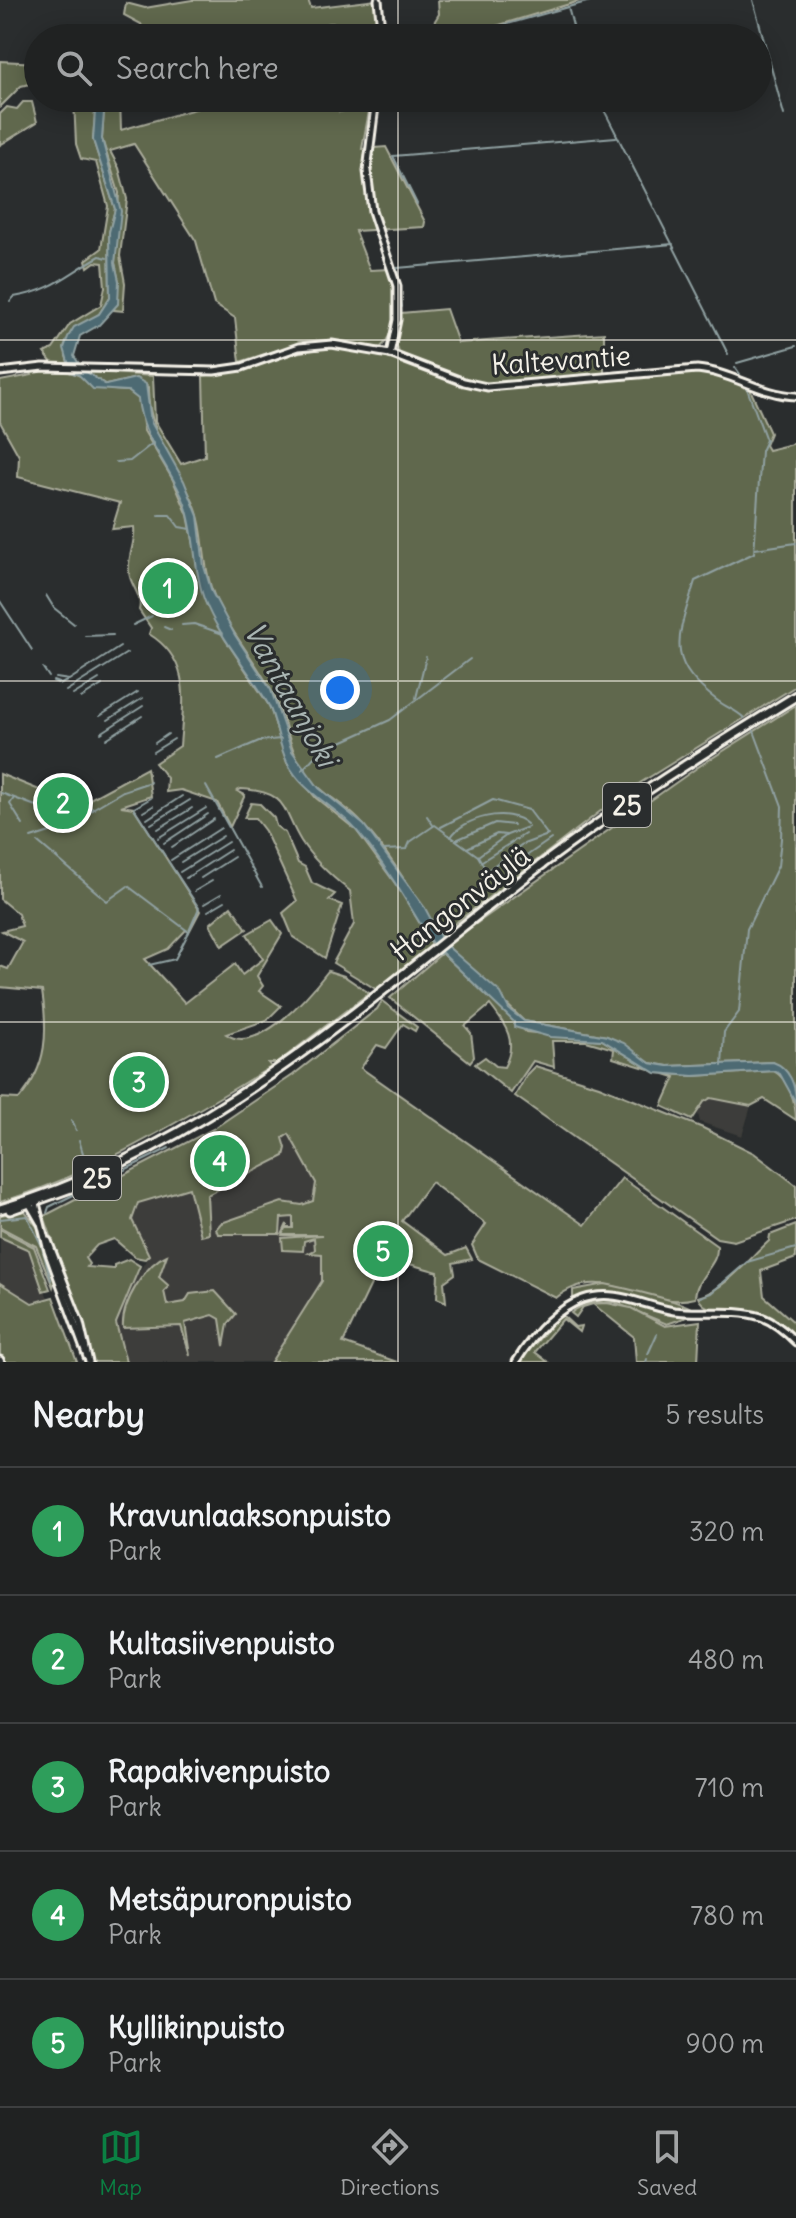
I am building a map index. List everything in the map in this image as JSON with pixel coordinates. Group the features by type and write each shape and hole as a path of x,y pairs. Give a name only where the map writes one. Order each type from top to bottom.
{"highway":[{"name":"Hangonväylä","path":"0,1211 32,1201 154,1147 281,1070 465,925 635,799 796,696"}],"street":[{"path":"378,0 381,24"},
{"path":"374,112 367,171 372,211 397,286 397,320 390,354"},
{"name":"Kaltevantie","path":"0,372 55,367 225,370 291,348 323,344 390,354 464,382 487,387 697,369 720,372 767,391 796,396"},
{"path":"32,1201 88,1360"},
{"path":"516,1362 549,1321 565,1308 588,1298 620,1296 665,1309 759,1316 779,1327 796,1342"}],"shaded area":[{"path":"711,1098 751,1106 742,1136 700,1122 698,1114 704,1102"},
{"path":"289,1134 319,1181 322,1281 271,1362 115,1362 108,1326 149,1255 132,1220 138,1203 190,1188 193,1197"},
{"path":"0,1237 29,1250 48,1298 30,1302 0,1283"}],"green space":[{"path":"192,0 308,0 311,8 376,0 379,24 141,24 124,15 126,3 145,8"},
{"path":"438,0 583,0 503,24 433,24 439,14"},
{"path":"0,61 24,62 24,85 0,107"},
{"path":"24,102 24,112 34,112 37,122 0,145 0,114 7,107 17,109"},
{"path":"75,112 95,112 93,140 115,209 109,232 110,297 99,314 84,324 66,356 69,365 53,364 44,353 53,349 70,324 101,305 105,287 103,263 95,262 88,267 86,260 101,249 108,206 96,162 81,159 76,144"},
{"path":"104,112 120,112 121,130 185,112 369,112 362,149 386,147 425,222 424,227 355,231 370,270 390,269 395,311 387,340 380,348 343,343 309,344 240,362 235,318 214,304 196,241 134,144 110,151 119,168 127,199 120,256 125,283 123,311 114,310 119,281 115,263 119,193 102,139"},
{"path":"446,309 458,343 604,333 604,373 488,384 466,380 399,353 396,342 401,313"},
{"path":"332,347 397,360 485,390 699,372 726,377 749,387 770,433 765,445 768,450 796,443 796,686 624,793 448,929 442,940 371,834 353,814 314,782 301,766 272,692 231,628 211,587 198,514 152,419 148,387 136,378 106,385 85,371 153,376 155,421 181,464 205,456 203,376 244,369 282,355"},
{"path":"66,371 107,389 128,391 139,399 144,431 173,480 188,515 205,601 225,639 270,707 287,763 316,798 356,830 400,890 434,947 379,991 333,963 354,924 350,891 312,855 276,798 257,791 237,791 245,795 230,827 217,802 181,790 166,792 167,778 155,763 180,746 182,684 173,657 149,634 151,628 139,610 139,600 129,572 134,527 112,529 120,503 18,477 19,456 0,422 0,381 32,375 31,372"},
{"path":"796,705 796,1090 789,1076 773,1062 668,1066 650,1063 607,1036 524,1021 446,945 698,767"},
{"path":"147,768 151,796 121,806 134,808 200,911 189,932 186,930 168,949 145,959 185,1003 235,964 242,975 263,959 247,934 272,920 282,934 257,976 263,986 259,991 281,1006 267,1020 226,1034 239,1039 268,1030 297,1007 328,971 344,976 369,993 277,1063 268,1063 271,1067 173,1124 71,1176 0,1202 0,1098 19,1099 29,1087 41,1061 45,1021 42,991 0,987 0,966 8,969 23,942 2,931 22,926 18,914 0,899 0,774 64,800 90,799"},
{"path":"251,803 260,804 274,818 312,883 335,894 329,900 342,905 325,958 293,937 283,913 297,901 265,831 255,818 244,818"},
{"path":"231,906 247,929 222,946 210,924"},
{"path":"442,953 526,1032 602,1040 650,1069 613,1058 614,1049 586,1041 552,1041 554,1067 533,1061 511,1093 475,1064 485,1057 496,1066 504,1067 508,1058 508,1034 490,1005 465,1026 471,1033 474,1057 470,1062 390,998"},
{"path":"382,1001 417,1027 415,1031 403,1024 386,1048 377,1045 361,1068 585,1225 622,1178 717,1246 717,1253 699,1284 695,1298 659,1298 607,1285 590,1284 573,1288 556,1298 478,1259 472,1245 486,1224 431,1182 402,1221 448,1255 466,1248 472,1259 453,1263 455,1274 444,1282 446,1302 437,1298 438,1272 384,1257 343,1343 397,1362 271,1362 322,1281 322,1254 309,1253 315,1250 314,1238 304,1241 303,1251 283,1250 282,1238 322,1235 282,1235 287,1224 287,1228 293,1228 293,1217 281,1218 280,1234 218,1234 216,1229 221,1223 282,1202 302,1205 313,1201 316,1183 289,1134 283,1138 286,1148 284,1156 207,1195 209,1234 201,1236 189,1188 138,1203 132,1220 149,1255 145,1259 135,1257 114,1239 97,1245 85,1258 89,1264 87,1267 114,1269 114,1265 129,1259 140,1266 116,1323 126,1362 91,1362 85,1333 44,1216 213,1129 293,1075 377,1009"},
{"path":"535,1066 599,1086 703,1128 754,1153 796,1185 796,1220 734,1241 717,1238 515,1096"},
{"path":"774,1071 791,1092 796,1120 764,1099 751,1106 711,1098 704,1102 692,1120 662,1106 675,1077 664,1074 694,1076"},
{"path":"25,1211 38,1228 55,1280 53,1287 36,1246 0,1227 0,1215"},
{"path":"796,1225 796,1258 761,1271 764,1296 796,1324 796,1338 769,1318 717,1310 702,1303 698,1297 718,1288 736,1273 769,1241 770,1235"},
{"path":"0,1229 34,1247 50,1289 43,1291 29,1250 0,1237"},
{"path":"167,1255 159,1277 169,1286 164,1291 167,1305 185,1302 190,1294 215,1291 236,1314 228,1324 224,1346 220,1319 213,1315 185,1323 190,1355 181,1326 123,1328 126,1308 136,1286 151,1267"},
{"path":"0,1283 32,1303 53,1297 77,1362 3,1362 0,1355"},
{"path":"605,1284 692,1309 676,1310 607,1294 573,1301 573,1290"},
{"path":"614,1298 671,1313 693,1315 667,1324 614,1302 575,1305"},
{"path":"597,1303 631,1308 665,1326 700,1321 698,1362 636,1362 634,1337 593,1304 583,1307 576,1317 571,1313 579,1308 588,1305"},
{"path":"561,1314 575,1327 581,1326 579,1332 563,1319 535,1352 548,1362 519,1362"}],"water":[{"path":"95,112 104,112 102,139 121,211 115,263 119,281 118,304 99,325 80,336 74,356 80,365 69,365 64,348 74,327 99,314 110,297 109,232 115,209 93,140"},
{"path":"64,370 85,371 106,385 136,378 146,384 151,422 184,481 198,516 204,566 212,592 235,635 271,690 292,751 319,788 364,825 425,908 442,940 434,947 367,843 347,821 301,782 287,762 268,704 218,627 204,599 185,504 145,428 138,399 128,391 93,389 79,375"},
{"path":"446,945 501,993 509,1009 524,1021 607,1036 624,1043 650,1063 668,1066 773,1062 791,1078 796,1103 780,1074 774,1071 694,1076 656,1073 602,1040 550,1037 514,1027 514,1022 442,953 433,956"}],"waterway":[{"path":"572,24 568,7 594,0"},
{"path":"753,0 759,24"},
{"path":"508,24 568,7"},
{"path":"772,70 784,115"},
{"path":"605,112 728,354"},
{"path":"417,204 393,156 616,137"},
{"path":"402,307 397,268 673,244"},
{"path":"10,302 14,297 50,286 100,256 107,258"},
{"path":"737,363 796,346"},
{"path":"735,367 740,374"},
{"path":"744,718 718,701 689,673 682,660 680,633 695,581 754,553 761,451 766,440 746,386"},
{"path":"116,462 130,461 153,443"},
{"path":"159,515 170,515 179,527 191,529"},
{"path":"755,549 796,543"},
{"path":"46,595 54,608 74,624"},
{"path":"0,601 32,650"},
{"path":"133,625 152,616"},
{"name":"Vantaanjoki","path":"182,625 194,624 223,634"},
{"path":"164,627 171,630"},
{"path":"85,636 113,635"},
{"path":"56,678 69,680 120,647"},
{"path":"66,691 127,653"},
{"path":"416,698 426,657"},
{"name":"Vantaanjoki","path":"302,770 319,752 390,720 470,659"},
{"path":"43,668 49,677"},
{"path":"73,695 99,679"},
{"path":"53,681 61,684 67,681"},
{"path":"81,698 102,685"},
{"path":"100,716 138,692"},
{"path":"108,720 143,698"},
{"path":"101,733 143,706"},
{"path":"106,739 142,716"},
{"path":"722,1066 724,1032 739,1012 747,929 778,866 781,839 782,806 754,731"},
{"path":"155,743 168,734"},
{"path":"153,752 174,739"},
{"name":"Vantaanjoki","path":"218,759 259,741 281,739"},
{"path":"1,793 33,805 72,812 94,808 123,791 150,782"},
{"path":"206,786 262,887"},
{"path":"147,819 182,796"},
{"path":"14,798 10,804 23,825"},
{"path":"151,798 134,808 165,856"},
{"path":"151,824 190,800"},
{"path":"441,827 493,800 529,810 547,834"},
{"path":"143,812 153,806"},
{"path":"158,829 192,808"},
{"path":"158,838 206,808"},
{"path":"31,838 66,827 94,809"},
{"path":"164,843 208,814"},
{"path":"427,816 433,825"},
{"path":"451,837 465,824 486,817 509,816 527,824"},
{"path":"172,847 214,819"},
{"path":"456,840 495,823 514,825"},
{"path":"383,850 407,849 410,842 435,825 478,856 495,886"},
{"path":"478,856 507,835 528,827"},
{"path":"171,860 221,828"},
{"path":"467,848 497,834 506,835"},
{"path":"482,861 525,834"},
{"path":"488,870 521,845 548,835"},
{"path":"181,862 223,836"},
{"path":"495,885 506,870 551,839"},
{"path":"38,842 107,901 128,886 189,932 175,959 149,965"},
{"path":"180,872 228,842"},
{"path":"186,878 230,850"},
{"path":"201,878 234,857"},
{"path":"168,861 199,908 189,931"},
{"path":"195,891 212,881"},
{"path":"204,904 221,894"},
{"path":"208,911 225,901"},
{"path":"72,1121 76,1130"},
{"path":"79,1140 85,1160"},
{"path":"47,1213 49,1207 169,1148"},
{"path":"0,1219 27,1216 41,1244 51,1280"},
{"path":"700,1297 711,1293 747,1262 796,1248"},
{"path":"648,1354 657,1334"}],"place":[{"name":"Kravunlaaksonpuisto","path":"168,588"},
{"name":"Kultasiivenpuisto","path":"63,803"},
{"name":"Rapakivenpuisto","path":"139,1082"},
{"name":"Metsäpuronpuisto","path":"220,1161"},
{"name":"Kyllikinpuisto","path":"383,1251"}]}
